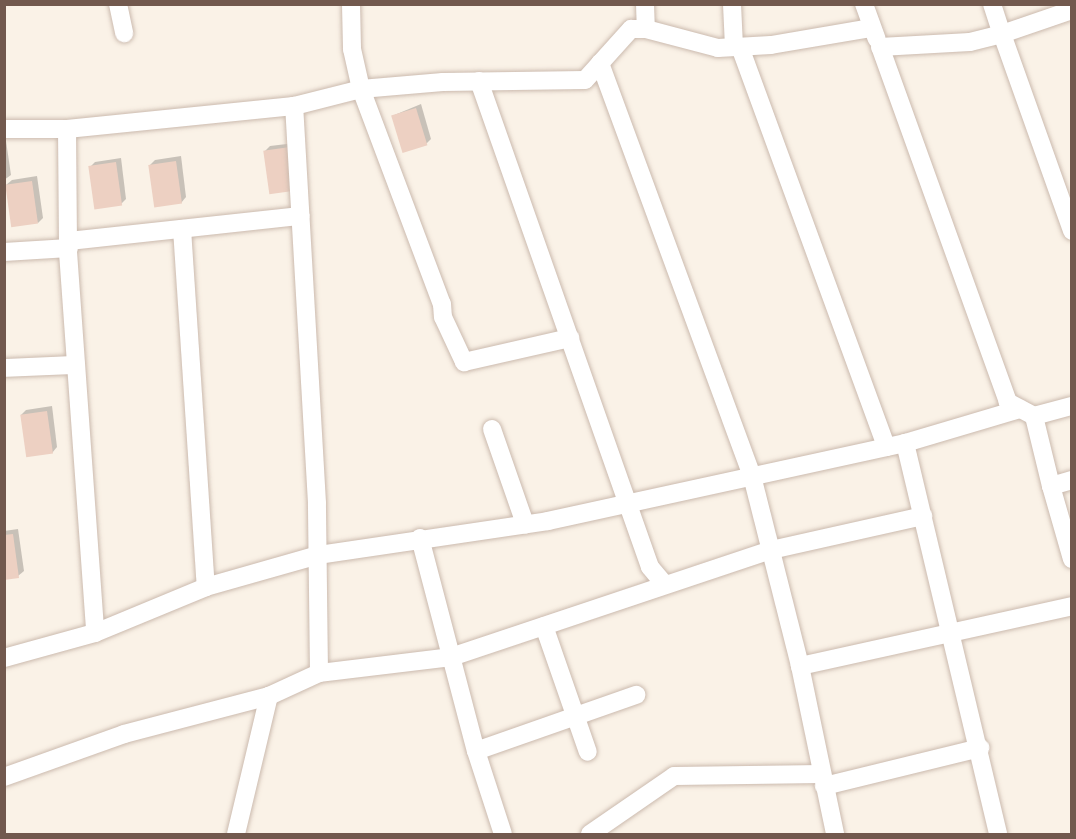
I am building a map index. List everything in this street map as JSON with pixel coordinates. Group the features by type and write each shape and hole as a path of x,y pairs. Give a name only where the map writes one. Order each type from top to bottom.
{"street":[{"path":"118,4 124,33"},
{"path":"351,4 352,49 361,89 442,304 443,318 464,362 570,338"},
{"path":"645,4 646,29"},
{"path":"732,4 737,47 886,447"},
{"path":"864,4 1008,402 1027,412 1071,559"},
{"path":"992,4 1071,231"},
{"path":"880,46 970,42 1002,34 1071,10"},
{"path":"4,129 67,129 294,106 361,89 479,81 585,80 631,29 646,29 718,48 872,28"},
{"path":"600,63 752,476 800,666 835,834"},
{"path":"479,81 630,503 650,567 665,585"},
{"path":"294,106 318,555 319,673"},
{"path":"67,129 69,244 95,633"},
{"path":"4,252 301,216"},
{"path":"182,229 206,586"},
{"path":"4,368 76,364"},
{"path":"4,658 95,633 206,586 318,555 525,524 905,443 1027,412 1071,406"},
{"path":"492,429 525,524"},
{"path":"905,443 949,632 980,748 998,834"},
{"path":"1051,486 1071,480"},
{"path":"4,777 124,734 269,696 319,673 451,657 771,550 923,516"},
{"path":"420,538 476,751 503,834"},
{"path":"800,666 1071,606"},
{"path":"544,626 588,752"},
{"path":"476,751 636,695"},
{"path":"236,834 269,696"},
{"path":"590,834 674,777 823,780 980,748"}],"building":[{"path":"416,108 427,145 403,153 391,116"},
{"path":"290,147 296,191 269,194 263,151"},
{"path":"176,161 182,204 154,207 148,165"},
{"path":"116,162 122,206 94,209 88,166"},
{"path":"32,181 38,224 11,227 5,185"},
{"path":"47,411 53,454 26,457 20,415"},
{"path":"13,534 19,578 4,580 4,535"}]}
